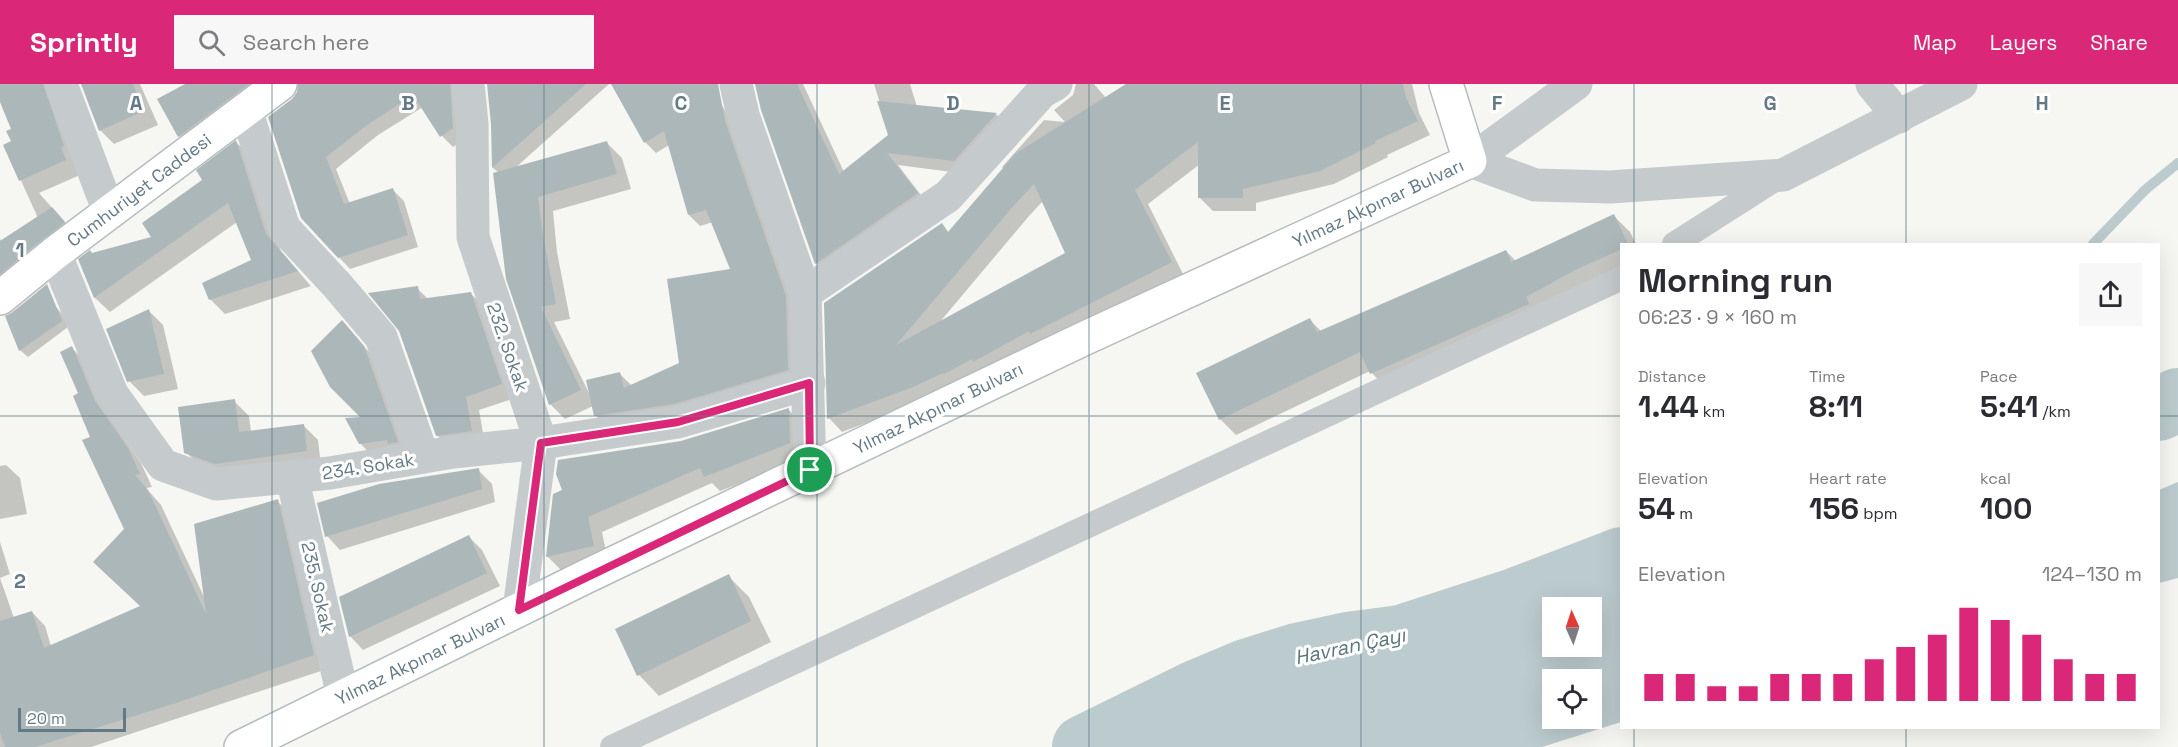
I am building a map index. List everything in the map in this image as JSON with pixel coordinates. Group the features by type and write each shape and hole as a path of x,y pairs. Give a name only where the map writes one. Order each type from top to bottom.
{"main road":[{"name":"Cumhuriyet Caddesi","path":"0,298 55,253 280,84"},
{"name":"Yılmaz Akpınar Bulvarı","path":"241,747 519,610 1083,339 1470,161 1446,84"}],"street":[{"path":"61,84 109,212"},
{"name":"232. Sokak","path":"468,84 472,124 472,237 541,443 519,610"},
{"path":"736,84 743,115 805,293 810,470"},
{"path":"805,293 948,196 1042,92 1056,84"},
{"path":"1470,161 1576,84"},
{"path":"1872,84 1899,117"},
{"path":"1676,243 1783,175 1961,84"},
{"path":"246,110 284,228 381,337 423,457"},
{"path":"1470,161 1535,185 1610,187 1783,175"},
{"name":"234. Sokak","path":"55,253 112,394 163,465 216,484 330,473 423,457 541,443 678,422 809,383"},
{"path":"612,747 1620,279"},
{"name":"235. Sokak","path":"292,477 343,696"}],"shaded area":[{"path":"2178,482 2178,578 2160,583 2160,490"},
{"path":"1620,562 1620,722 1602,728 1602,669 1542,669 1542,729 1599,729 1542,747 1069,747 1136,718 1257,688 1508,581"}],"building":[{"path":"0,84 43,84 64,146 61,147 66,160 19,181 3,145 11,141 6,131 11,129 0,102"},
{"path":"81,84 133,84 144,111 99,131"},
{"path":"185,84 249,84 178,137 157,99"},
{"path":"298,84 450,84 453,128 440,137 413,95 367,125 326,157 344,204 393,188 408,235 338,258 301,218 268,117 292,99 297,92"},
{"path":"487,84 586,84 492,168"},
{"path":"611,84 718,84 725,121 786,296 788,370 674,404 594,416 586,380 620,372 624,388 679,363 667,279 730,269 706,210 688,215 664,131 644,143"},
{"path":"755,84 797,84 839,174 888,135 877,101 997,113 954,161 887,153 918,193 815,264 761,110"},
{"path":"1126,84 1403,84 1406,98 1418,121 1320,171 1243,189 1243,198 1198,198 1198,142 1135,190 1172,262 1030,334 1029,331 973,362 972,359 913,387 827,419 824,303 942,223 948,232 1015,154","holes":["1034,184 1065,253 896,345"]},
{"path":"236,140 266,234 298,271 209,300 202,283 251,260 228,203 94,298 78,259 90,250 92,253 151,237 142,223 202,180 196,170"},
{"path":"607,141 617,174 538,197 556,304 541,307 581,390 549,405 506,279 493,173"},
{"path":"52,207 65,222 0,274 0,241"},
{"path":"1614,214 1628,243 1620,243 1620,250 1575,270 1526,297 1529,304 1370,374 1360,352 1219,420 1196,373 1310,318 1317,332 1506,250 1511,262"},
{"path":"47,284 62,321 19,351 5,316 12,313"},
{"path":"418,286 420,299 471,292 502,384 466,397 472,431 436,436 399,331 368,293"},
{"path":"149,309 164,374 127,382 106,329"},
{"path":"342,320 364,346 398,442 388,444 387,440 359,444 345,418 360,417 330,387 311,351"},
{"path":"72,346 95,401 128,448 140,474 135,475 148,490 206,614 194,524 278,499 314,655 176,703 35,747 5,747 0,733 0,621 32,611 44,648 140,606 93,562 124,529 82,440 90,437 73,396 80,392 78,393 60,352"},
{"path":"235,399 239,432 304,424 307,451 215,464 184,453 178,407"},
{"path":"789,408 790,443 704,477 700,468 588,517 594,546 546,557 553,494 562,490 556,474 558,460 681,441"},
{"path":"479,468 482,489 325,537 317,503 379,484"},
{"path":"469,535 487,573 349,637 339,597"},
{"path":"729,574 751,621 637,676 615,629"}],"waterway":[{"path":"2094,243 2145,190 2178,163"},
{"name":"Havran Çayı","path":"2160,408 2178,400"},
{"name":"Havran Çayı","path":"1084,747 1196,692 1246,671 1297,655 1348,644 1401,637 1515,600 1620,560"}],"route":[{"path":"809,383 810,470 519,610 541,443 678,422 809,383"}]}
